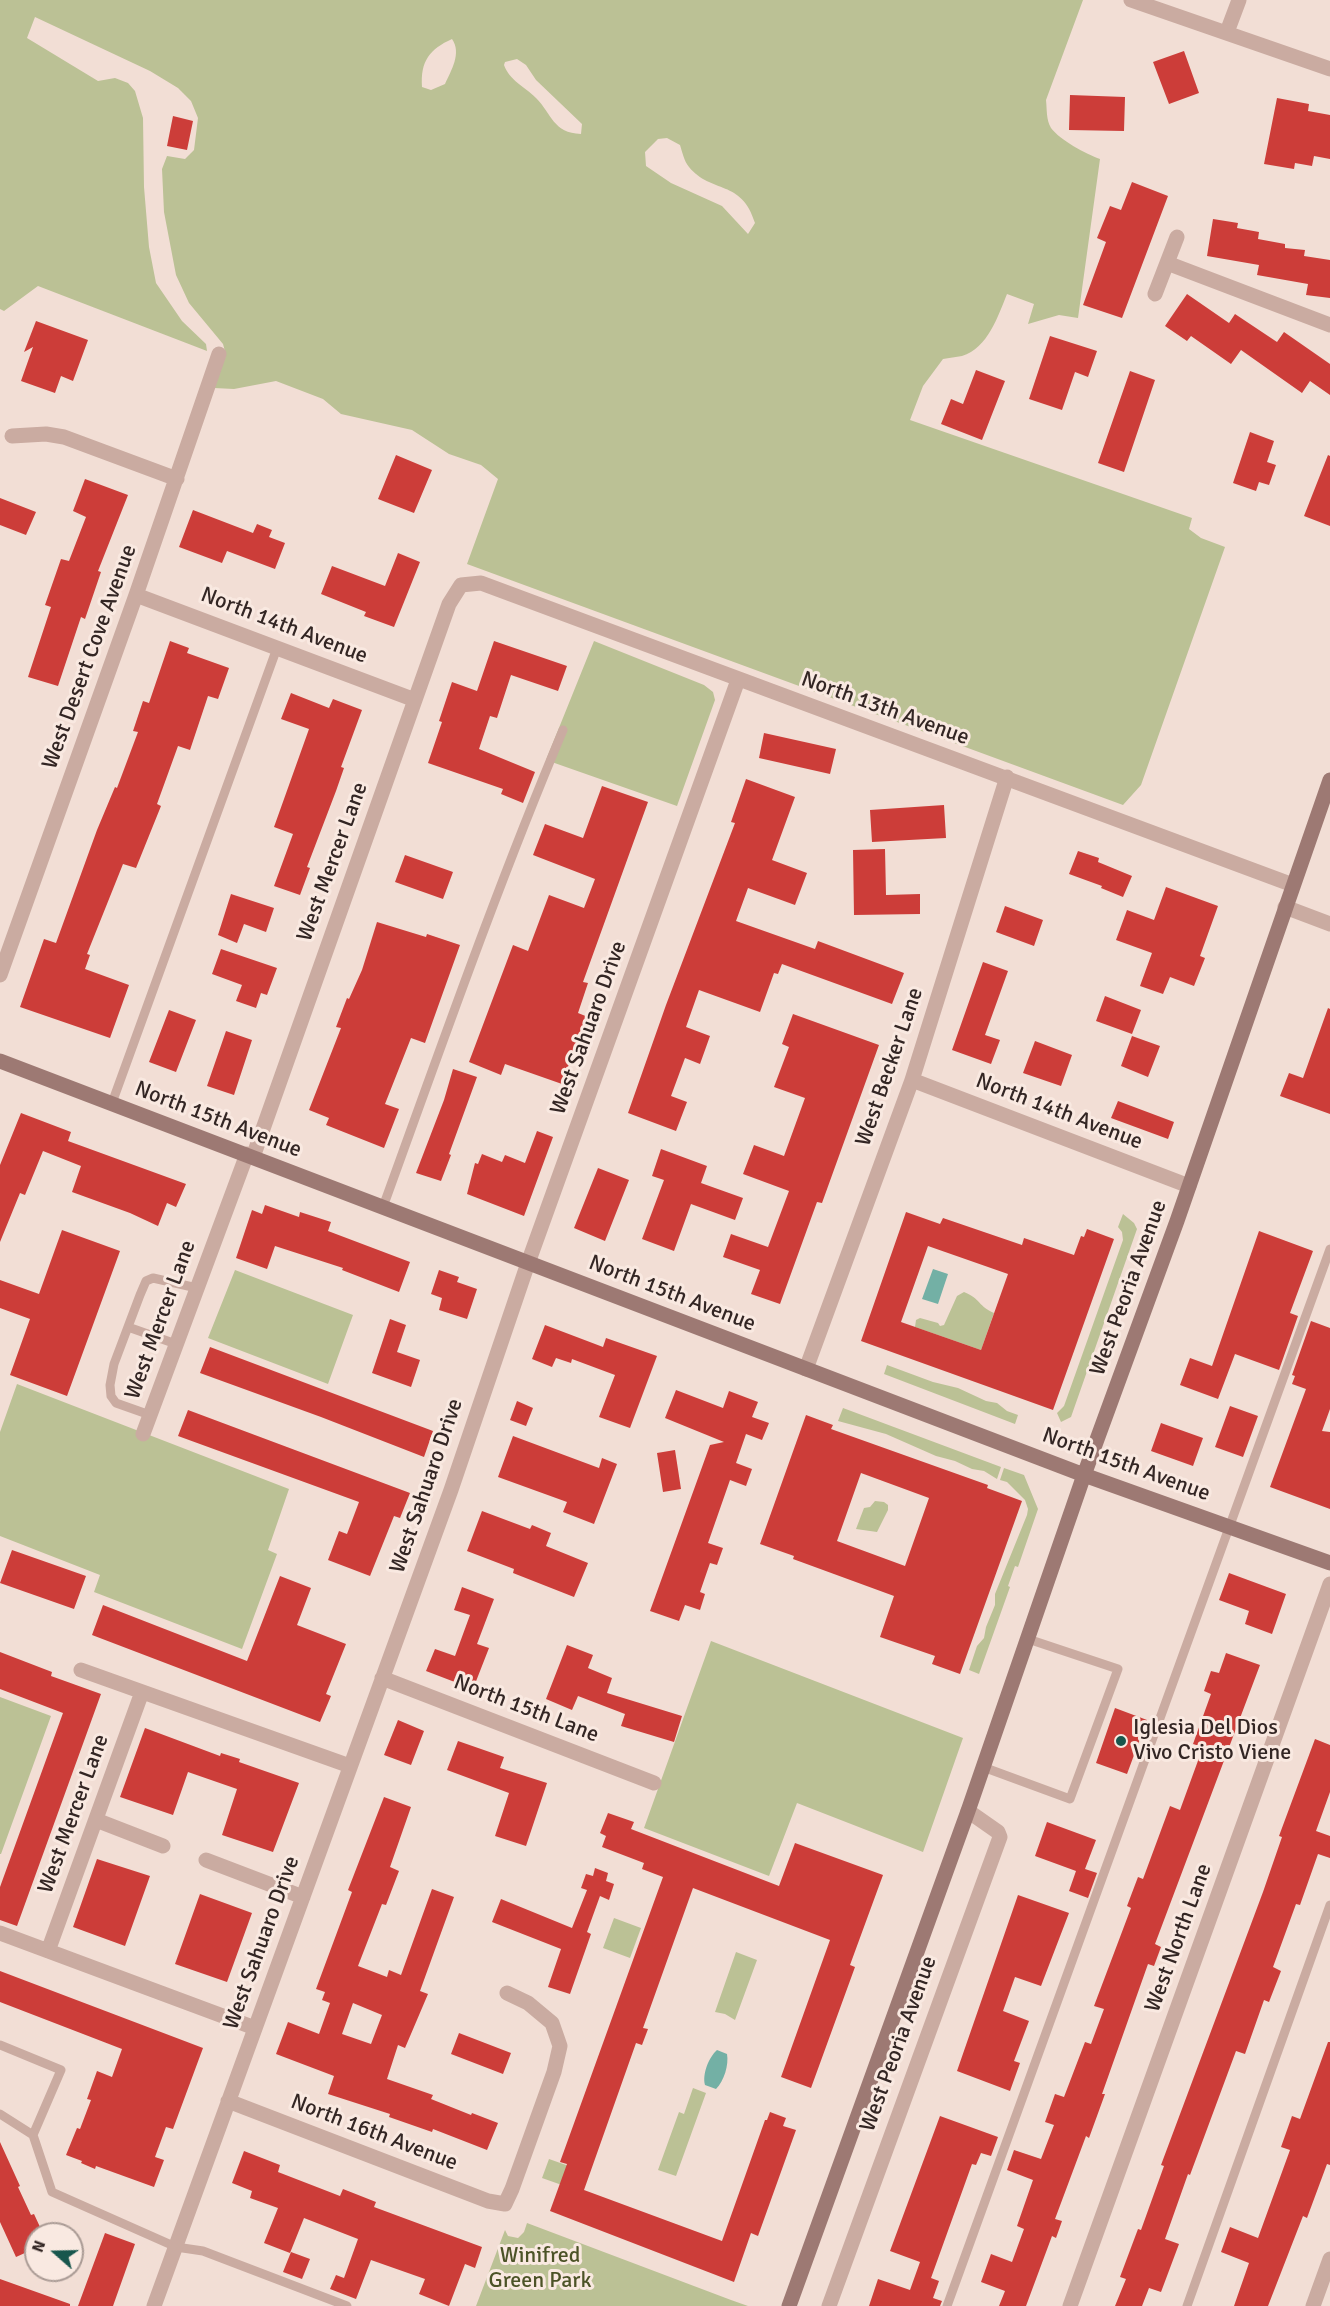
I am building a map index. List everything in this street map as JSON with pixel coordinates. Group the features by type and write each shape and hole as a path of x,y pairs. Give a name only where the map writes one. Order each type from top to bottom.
{"main road":[{"name":"West Peoria Avenue","path":"789,2306 968,1811 1084,1475 1189,1186 1330,780"},
{"name":"North 15th Avenue","path":"0,1061 1084,1475 1330,1563"}],"street":[{"path":"1131,0 1330,69"},
{"path":"1227,32 1239,0"},
{"path":"1155,294 1177,237"},
{"path":"1167,263 1330,325"},
{"name":"West Desert Cove Avenue","path":"0,975 177,479 219,354"},
{"path":"12,436 46,434 64,437 177,479"},
{"name":"North 13th Avenue","path":"461,585 481,583 1293,885"},
{"name":"West Mercer Lane","path":"143,1434 197,1288 250,1156 449,604 461,585"},
{"name":"North 14th Avenue","path":"136,595 415,700"},
{"name":"West Sahuaro Drive","path":"154,2306 451,1490 528,1263 738,680"},
{"name":"West Becker Lane","path":"806,1369 912,1080 1007,777"},
{"path":"1285,908 1330,924"},
{"name":"North 14th Avenue","path":"912,1080 1189,1186"},
{"name":"West North Lane","path":"1070,2306 1330,1584"},
{"path":"81,1670 350,1766"},
{"name":"North 15th Lane","path":"382,1678 654,1783"},
{"name":"West Mercer Lane","path":"48,1951 142,1692"},
{"name":"West Peoria Avenue","path":"829,2306 1000,1837 998,1832 968,1811"},
{"path":"96,1820 164,1846"},
{"path":"206,1860 303,1897"},
{"path":"0,1933 255,2028"},
{"name":"North 16th Avenue","path":"228,2101 489,2201 505,2204 554,2072 561,2046 552,2023 528,2003 507,1993"},
{"path":"1313,2306 1330,2259"}],"lane":[{"path":"112,1103 277,648"},
{"path":"384,1207 485,926 522,828 563,730"},
{"path":"947,2306 1330,1249"},
{"path":"150,1414 116,1403 111,1396 110,1385 114,1364 146,1281 153,1278 197,1288"},
{"path":"128,1327 176,1344"},
{"path":"983,1767 1070,1798 1118,1670 1028,1639"},
{"path":"1186,2306 1330,1905"},
{"path":"0,2045 61,2070 33,2135"},
{"path":"0,2115 33,2135 52,2192 176,2247 203,2251 347,2306"}],"green space":[{"path":"0,0 1083,0 1046,100 1048,122 1055,133 1100,159 1078,318 1059,315 1028,324 1034,304 1007,294 991,330 979,346 962,356 943,359 923,386 910,420 1192,518 1189,529 1201,538 1225,547 1141,785 1123,805 467,564 498,479 481,465 449,454 412,430 341,414 323,399 276,381 234,389 214,388 226,355 223,344 189,303 176,275 164,212 162,169 167,156 185,159 194,150 198,118 191,101 178,88 150,71 35,17 27,38 98,81 115,78 128,83 135,91 143,118 144,187 149,247 156,283 182,321 206,344 207,351 38,286 4,311 0,309","holes":["452,39 456,56 445,84 431,90 422,87 423,70 428,57 438,47","517,59 526,65 536,80 582,124 581,134 564,130 554,122 536,98 510,75 504,65 505,62","667,138 680,145 687,165 698,175 742,199 755,223 748,234 722,206 671,183 646,166 645,152 658,139"]},
{"path":"594,641 704,685 713,692 715,700 677,806 546,760"},
{"path":"1123,1214 1134,1223 1137,1229 1071,1417 1061,1422 1057,1413 1064,1406 1123,1240 1122,1232 1118,1227"},
{"path":"235,1270 353,1315 328,1384 208,1338"},
{"path":"964,1292 994,1313 981,1350 915,1327 916,1320 920,1318 938,1323 940,1326 944,1325 957,1296"},
{"path":"887,1365 997,1403 1007,1411 1018,1415 1015,1424 884,1374"},
{"path":"17,1384 289,1489 268,1550 277,1554 242,1649 94,1592 100,1575 0,1536 0,1432"},
{"path":"843,1408 1001,1467 997,1479 984,1471 936,1456 886,1434 838,1421"},
{"path":"1004,1468 1024,1475 1038,1509 1018,1567 1015,1566 1008,1586 1010,1587 979,1674 969,1670 977,1646 984,1638 995,1605 995,1594 1028,1509 1025,1500 1007,1482 1000,1480"},
{"path":"875,1501 888,1505 888,1510 877,1532 856,1529 864,1508 870,1507"},
{"path":"711,1641 963,1738 923,1852 797,1803 769,1876 644,1828"},
{"path":"0,1697 51,1716 1,1854 0,1854"},
{"path":"614,1918 641,1928 630,1958 603,1948"},
{"path":"736,1952 757,1960 735,2020 725,2014 715,2012"},
{"path":"693,2088 706,2093 676,2176 658,2170 679,2112 684,2114"},
{"path":"549,2159 583,2171 576,2190 542,2178"},
{"name":"Winifred Green Park","path":"527,2223 748,2306 476,2306 505,2230 508,2236 518,2238 524,2232"}],"water":[{"path":"933,1269 948,1274 938,1304 922,1299"},
{"path":"717,2050 727,2054 727,2068 716,2089 705,2085 704,2076 711,2057"}],"building":[{"path":"1184,51 1199,93 1169,104 1153,62"},
{"path":"1070,95 1125,97 1124,131 1069,130"},
{"path":"1277,98 1309,104 1308,111 1330,115 1330,159 1314,156 1312,166 1295,163 1294,169 1264,164"},
{"path":"173,116 193,121 187,150 167,146"},
{"path":"1132,182 1168,196 1122,318 1083,305 1106,242 1097,238 1110,206 1121,210"},
{"path":"1213,219 1238,223 1237,228 1259,232 1258,239 1285,244 1285,248 1305,250 1304,256 1330,260 1330,298 1306,295 1308,284 1257,275 1259,265 1207,256"},
{"path":"1187,294 1229,323 1235,314 1277,342 1284,332 1330,364 1330,395 1310,381 1302,393 1241,350 1231,364 1191,336 1187,341 1165,326"},
{"path":"36,321 88,340 73,381 61,376 55,393 21,381 33,347 24,352"},
{"path":"1050,336 1097,351 1088,377 1075,372 1062,410 1029,399"},
{"path":"976,370 1005,381 982,440 941,424 951,399 963,404"},
{"path":"1130,371 1155,380 1124,472 1098,463"},
{"path":"1250,432 1274,441 1267,462 1276,465 1269,485 1259,482 1256,491 1233,483"},
{"path":"396,455 432,470 414,513 378,499"},
{"path":"1328,455 1330,456 1330,526 1304,516"},
{"path":"85,479 128,495 98,571 101,572 85,619 81,617 58,686 28,677 51,607 45,605 61,559 69,561 86,517 73,511"},
{"path":"0,498 36,512 26,535 0,525"},
{"path":"193,510 253,533 257,524 272,530 269,537 285,543 275,569 227,551 222,563 179,547"},
{"path":"398,553 420,562 394,627 364,616 366,612 321,594 332,566 385,586"},
{"path":"170,641 189,648 187,653 229,668 218,699 208,696 190,750 178,746 157,804 161,806 136,868 123,864 87,954 90,955 85,969 129,985 110,1038 20,1007 44,939 56,943 97,830 115,787 117,788 138,732 133,731 143,701 149,703"},
{"path":"494,641 567,666 558,691 511,675 497,718 490,716 479,749 535,772 523,803 501,794 503,789 428,763 452,682 477,691"},
{"path":"291,693 329,708 333,699 362,710 341,767 344,768 336,791 307,867 310,868 300,895 274,886 293,834 274,827 309,729 281,719"},
{"path":"764,733 836,749 830,774 759,758"},
{"path":"746,779 795,797 772,860 807,873 795,905 748,888 736,921 815,949 818,941 904,973 892,1004 782,964 778,974 774,973 760,1012 699,990 686,1027 710,1036 700,1064 685,1058 671,1096 687,1102 676,1131 628,1113 735,823 731,822"},
{"path":"602,786 648,802 583,982 588,983 578,1013 593,1019 587,1036 580,1033 562,1084 505,1064 501,1075 469,1062 513,945 528,951 549,895 584,908 595,879 533,855 545,824 583,838"},
{"path":"944,805 946,838 872,842 870,810"},
{"path":"885,849 886,895 920,894 920,914 854,915 853,850"},
{"path":"1078,851 1099,858 1098,862 1132,876 1123,897 1101,888 1102,886 1069,874"},
{"path":"405,855 453,872 443,899 395,882"},
{"path":"1166,887 1218,906 1200,956 1205,958 1194,986 1170,977 1163,994 1140,986 1152,953 1116,940 1127,910 1154,920"},
{"path":"231,894 274,908 266,932 244,924 237,943 218,935"},
{"path":"1005,906 1043,920 1034,946 996,932"},
{"path":"377,922 460,945 425,1043 411,1038 385,1104 399,1109 384,1148 326,1125 329,1118 309,1110 341,1028 336,1027 347,998 349,999 362,970"},
{"path":"221,949 277,968 267,995 261,993 256,1008 236,1001 242,985 212,974"},
{"path":"983,962 1008,971 985,1035 1000,1040 991,1064 952,1050"},
{"path":"1105,996 1141,1010 1132,1034 1096,1021"},
{"path":"1328,1008 1330,1009 1330,1114 1280,1096 1289,1073 1303,1078"},
{"path":"169,1010 196,1020 176,1072 149,1062"},
{"path":"793,1014 879,1045 822,1203 817,1202 780,1304 751,1294 760,1270 723,1257 731,1234 768,1247 789,1191 743,1174 754,1145 784,1156 805,1098 774,1087 789,1047 782,1044"},
{"path":"226,1031 252,1040 234,1095 207,1086"},
{"path":"1132,1036 1160,1046 1148,1077 1121,1066"},
{"path":"1035,1041 1072,1055 1061,1086 1023,1073"},
{"path":"453,1069 477,1077 441,1181 416,1173 444,1100"},
{"path":"1118,1101 1174,1122 1168,1139 1111,1118"},
{"path":"21,1113 71,1132 68,1141 186,1184 176,1207 167,1203 158,1226 72,1192 81,1166 43,1151 25,1195 20,1193 0,1242 0,1165"},
{"path":"537,1131 553,1137 524,1216 467,1194 475,1163 478,1164 482,1154 502,1162 505,1155 525,1163"},
{"path":"661,1149 707,1166 701,1183 743,1198 735,1220 691,1204 674,1251 642,1239 664,1180 652,1176"},
{"path":"598,1168 629,1180 605,1241 574,1228"},
{"path":"265,1205 299,1217 300,1212 331,1222 328,1231 410,1262 399,1292 342,1270 343,1268 275,1246 267,1269 236,1258 252,1210 262,1214"},
{"path":"906,1212 940,1224 943,1218 1022,1245 1024,1238 1074,1255 1081,1236 1084,1237 1087,1229 1114,1239 1053,1410 861,1341","holes":["928,1246 1008,1274 981,1350 901,1322"]},
{"path":"62,1230 120,1251 67,1396 10,1375 30,1319 0,1308 0,1280 39,1294"},
{"path":"1259,1231 1313,1251 1290,1313 1298,1316 1279,1370 1235,1354 1218,1399 1180,1385 1190,1358 1212,1366"},
{"path":"439,1270 459,1277 457,1282 477,1289 467,1319 439,1310 442,1298 431,1294"},
{"path":"390,1319 406,1325 397,1352 420,1360 411,1387 372,1373"},
{"path":"1311,1321 1330,1328 1330,1409 1322,1431 1330,1432 1330,1509 1270,1487 1306,1389 1292,1384 1295,1376 1292,1375"},
{"path":"545,1325 603,1347 606,1338 657,1356 630,1428 599,1417 615,1375 572,1359 571,1363 556,1358 552,1367 532,1359"},
{"path":"210,1347 433,1431 424,1457 200,1373"},
{"path":"676,1390 723,1408 729,1391 758,1402 752,1417 769,1423 762,1440 746,1434 736,1463 752,1469 746,1486 730,1480 708,1543 723,1548 717,1565 710,1563 700,1592 705,1594 700,1610 685,1605 679,1621 650,1611 710,1445 724,1442 665,1418"},
{"path":"517,1401 533,1408 526,1426 510,1420"},
{"path":"1230,1406 1258,1416 1243,1457 1215,1447"},
{"path":"188,1410 410,1493 400,1518 394,1516 370,1576 328,1560 339,1531 347,1534 359,1502 178,1436"},
{"path":"806,1415 833,1425 831,1429 988,1485 987,1488 1022,1501 960,1674 932,1664 935,1656 880,1637 894,1596 793,1559 794,1556 760,1544","holes":["861,1473 929,1498 905,1566 837,1541"]},
{"path":"1161,1423 1203,1438 1193,1466 1151,1451"},
{"path":"513,1436 599,1468 602,1458 617,1464 594,1524 563,1512 567,1502 498,1477"},
{"path":"675,1450 681,1489 663,1492 657,1453"},
{"path":"482,1511 530,1529 532,1525 551,1533 546,1546 588,1563 574,1597 513,1573 514,1569 467,1551"},
{"path":"12,1550 86,1576 74,1609 0,1583"},
{"path":"1229,1573 1286,1594 1272,1634 1245,1624 1249,1611 1219,1600"},
{"path":"280,1576 311,1588 297,1625 346,1644 326,1694 331,1696 320,1722 92,1635 103,1605 247,1661"},
{"path":"462,1587 494,1599 477,1644 489,1648 473,1689 426,1671 435,1649 455,1656 470,1615 454,1610"},
{"path":"567,1645 593,1655 588,1668 612,1678 607,1693 682,1716 674,1742 621,1726 625,1714 578,1696 572,1710 546,1699"},
{"path":"0,1652 52,1672 51,1676 101,1694 17,1926 0,1920 0,1887 63,1713 0,1689"},
{"path":"1226,1653 1260,1665 1155,1944 1161,1947 1154,1966 1148,1964 1102,2094 1105,2094 1089,2138 1086,2136 1055,2219 1062,2221 1056,2238 1052,2236 1026,2306 999,2306 1005,2291 981,2282 991,2254 1012,2262 1024,2229 1017,2226 1033,2180 1007,2170 1014,2150 1041,2159 1054,2125 1045,2122 1055,2094 1064,2097 1085,2042 1091,2044 1104,2009 1094,2006 1131,1908 1127,1906 1138,1877 1143,1879 1170,1806 1180,1810 1203,1747 1193,1744 1211,1694 1204,1691 1211,1671 1219,1673"},
{"name":"Iglesia Del Dios Vivo Cristo Viene","path":"1115,1708 1147,1720 1127,1774 1096,1763"},
{"path":"398,1720 424,1731 411,1765 384,1755"},
{"path":"145,1728 220,1756 221,1753 240,1759 239,1762 299,1783 273,1852 222,1835 237,1789 188,1772 173,1815 120,1797"},
{"path":"1315,1739 1330,1745 1330,1792 1316,1831 1330,1836 1330,1858 1318,1854 1300,1905 1296,1904 1273,1967 1281,1971 1269,2002 1264,2000 1245,2054 1236,2051 1190,2175 1188,2174 1165,2239 1179,2244 1161,2292 1149,2288 1142,2306 1115,2306 1126,2279 1120,2277 1138,2229 1141,2230 1164,2166 1161,2165 1263,1892 1282,1837 1279,1836"},
{"path":"458,1741 504,1757 500,1768 547,1783 526,1846 495,1836 509,1793 447,1770"},
{"path":"384,1797 411,1807 390,1867 399,1871 386,1905 382,1904 358,1966 387,1977 389,1970 401,1975 432,1889 454,1897 420,1991 428,1994 405,2048 398,2045 387,2079 433,2095 431,2099 471,2115 472,2113 498,2123 487,2150 433,2129 432,2132 389,2117 390,2114 328,2094 334,2076 276,2054 288,2022 319,2034 330,2003 322,2000 325,1992 316,1989 352,1892 348,1890","holes":["353,2003 382,2015 371,2044 342,2034"]},
{"path":"608,1813 634,1822 631,1829 779,1886 795,1843 883,1875 850,1965 855,1967 811,2088 781,2077 830,1940 693,1888 643,2028 648,2029 642,2045 636,2043 584,2190 722,2241 765,2120 770,2112 786,2118 783,2126 796,2130 758,2236 751,2233 734,2282 550,2211 567,2164 560,2162 663,1877 642,1869 644,1863 602,1847 606,1836 600,1833"},
{"path":"1047,1822 1096,1840 1085,1869 1097,1873 1088,1898 1069,1891 1076,1871 1035,1856"},
{"path":"97,1859 150,1876 125,1946 73,1927"},
{"path":"595,1868 608,1873 606,1881 614,1884 609,1900 600,1896 587,1932 591,1934 570,1994 548,1987 561,1949 492,1922 501,1899 572,1928 587,1890 581,1888 586,1874 593,1876"},
{"path":"200,1894 252,1913 227,1982 175,1964"},
{"path":"1018,1895 1069,1913 1041,1986 1015,1977 1003,2011 1029,2021 1014,2061 1020,2063 1010,2091 957,2071"},
{"path":"0,1971 203,2048 173,2129 166,2127 155,2157 164,2160 154,2187 96,2166 95,2169 66,2155 77,2128 80,2129 91,2100 87,2099 97,2071 112,2077 122,2049 0,2002"},
{"path":"459,2033 511,2053 503,2074 451,2054"},
{"path":"1328,2042 1330,2042 1330,2165 1327,2164 1307,2218 1303,2216 1268,2306 1234,2306 1249,2263 1221,2252 1230,2227 1258,2238 1290,2150 1281,2147 1292,2116 1300,2119"},
{"path":"940,2116 998,2137 991,2156 981,2153 976,2165 972,2164 931,2278 939,2281 933,2298 942,2301 940,2306 869,2306 878,2279 910,2290 920,2262 890,2251"},
{"path":"0,2142 31,2215 34,2214 38,2222 24,2222 24,2253 16,2257 0,2222"},
{"path":"244,2151 280,2165 278,2172 340,2196 343,2189 376,2202 374,2207 482,2247 475,2268 465,2264 449,2306 419,2294 425,2279 371,2260 356,2299 330,2289 336,2275 344,2278 358,2239 304,2218 290,2253 264,2243 278,2208 250,2198 252,2191 232,2183"},
{"path":"105,2233 135,2244 113,2306 78,2306"},
{"path":"291,2252 310,2259 302,2279 283,2272"},
{"path":"0,2279 70,2304 70,2306 0,2306"}],"place":[{"name":"Iglesia Del Dios Vivo Cristo Viene","path":"1121,1741"}]}
